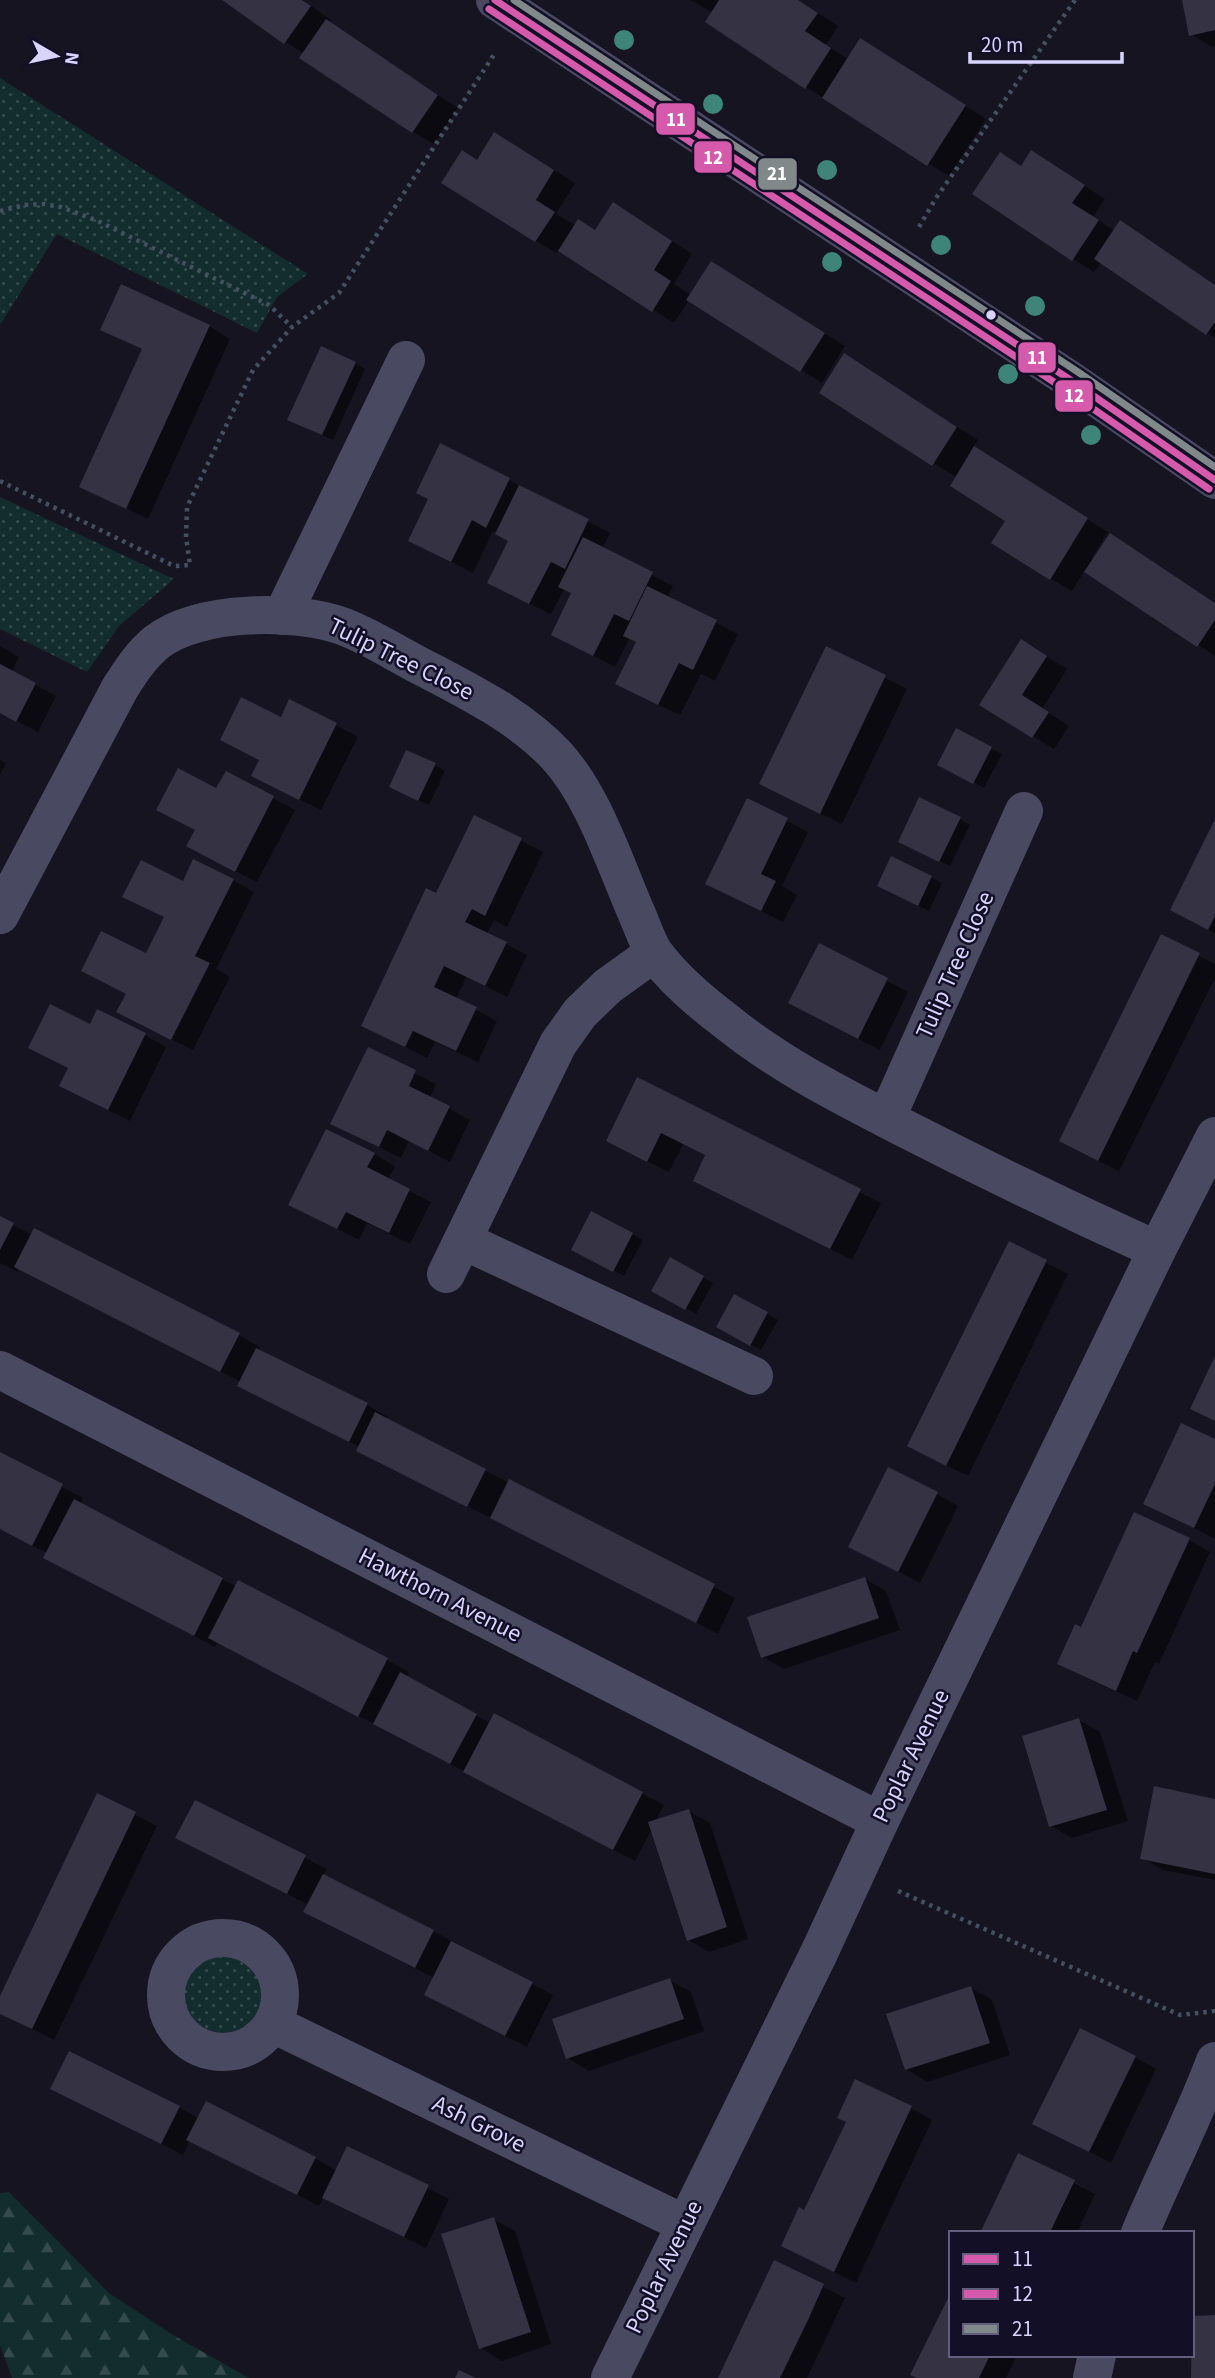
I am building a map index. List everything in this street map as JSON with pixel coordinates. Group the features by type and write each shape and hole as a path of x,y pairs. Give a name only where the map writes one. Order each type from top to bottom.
{"street":[{"path":"507,8 1072,381 1215,480"},
{"path":"282,616 406,360"},
{"name":"Tulip Tree Close","path":"0,915 120,688 138,661 159,640 189,626 216,619 282,616 314,618 345,627 496,706 528,729 556,755 582,788 654,953 685,986 727,1022 768,1052 886,1119 1013,1184 1157,1250"},
{"name":"Tulip Tree Close","path":"886,1119 1024,811"},
{"path":"446,1274 558,1044 580,1013 608,986 654,953"},
{"name":"Poplar Avenue","path":"610,2378 1157,1250 1215,1136"},
{"path":"464,1241 754,1376"},
{"name":"Hawthorn Avenue","path":"0,1370 880,1821"},
{"name":"Ash Grove","path":"273,2024 685,2224"},
{"path":"1141,2231 1197,2110 1215,2061"},
{"path":"1092,2378 1097,2357"}],"path":[{"path":"898,266 936,198 1075,0"},
{"path":"0,481 174,566 190,565 186,537 187,507 253,370 292,327 339,293 507,8"},
{"path":"0,211 45,204 98,221 269,305 292,327"},
{"path":"855,1873 1180,2015 1215,2011"}],"green space":[{"path":"0,78 308,274 277,297 257,333 57,234 0,325"},
{"path":"0,497 174,579 119,626 87,672 0,629"},
{"path":"223,1955 238,1958 251,1966 259,1979 262,1994 259,2009 251,2022 238,2030 223,2033 208,2030 195,2022 187,2009 184,1994 187,1979 195,1966 208,1958"},
{"path":"9,2192 109,2293 173,2335 249,2378 12,2378 0,2345 0,2193"}],"building":[{"path":"222,0 302,0 311,6 284,44"},
{"path":"719,0 798,0 818,13 805,31 831,48 805,89 705,22"},
{"path":"1182,0 1215,0 1215,30 1189,36"},
{"path":"326,19 438,95 412,133 299,58"},
{"path":"860,38 966,105 927,166 822,98"},
{"path":"494,132 554,170 536,200 555,212 535,242 441,183 462,150 477,160"},
{"path":"1031,150 1085,185 1072,203 1099,220 1072,261 972,194 1000,152 1021,166"},
{"path":"613,202 672,241 654,270 671,281 652,312 558,251 578,219 595,230"},
{"path":"1120,220 1215,285 1215,322 1206,335 1094,259"},
{"path":"711,261 825,333 800,372 686,300"},
{"path":"121,284 210,325 126,509 79,487 142,349 100,330"},
{"path":"321,346 356,362 322,435 287,420"},
{"path":"844,353 957,427 932,466 819,393"},
{"path":"440,443 510,478 486,528 472,520 451,562 408,541 428,499 416,493"},
{"path":"974,446 1088,518 1050,580 991,543 1005,521 950,486"},
{"path":"519,485 589,519 565,569 551,562 529,604 487,583 508,541 495,534"},
{"path":"1110,533 1215,603 1215,620 1197,647 1084,572"},
{"path":"583,537 653,572 629,621 614,614 593,656 551,635 571,593 558,587"},
{"path":"647,586 717,620 693,670 679,663 658,705 615,684 636,642 623,636"},
{"path":"1021,639 1047,656 1022,695 1049,712 1032,738 979,705"},
{"path":"826,646 886,675 820,814 759,784"},
{"path":"0,664 36,683 16,722 0,713"},
{"path":"241,697 281,717 289,699 337,723 299,800 251,776 259,760 220,740"},
{"path":"956,728 992,747 973,784 937,765"},
{"path":"406,750 436,763 418,801 389,787"},
{"path":"178,768 216,788 226,771 274,796 235,872 186,846 195,830 156,810"},
{"path":"919,797 961,817 939,862 898,842"},
{"path":"747,798 788,818 761,874 776,881 761,911 705,884"},
{"path":"474,815 522,838 485,916 472,909 465,922 507,942 485,986 444,966 434,987 477,1007 456,1051 413,1031 405,1047 361,1026 426,888 436,893"},
{"path":"1215,819 1215,916 1208,930 1170,910"},
{"path":"891,856 932,876 918,906 877,886"},
{"path":"193,859 234,879 195,956 210,963 171,1040 116,1012 126,994 81,971 101,931 146,953 164,917 122,897 141,860 183,881"},
{"path":"1161,934 1200,953 1098,1161 1059,1141"},
{"path":"819,943 888,978 858,1039 788,1003"},
{"path":"50,1004 90,1024 97,1009 146,1033 108,1110 59,1086 68,1068 28,1048"},
{"path":"368,1047 416,1070 409,1086 450,1106 428,1151 387,1130 379,1147 330,1124"},
{"path":"637,1077 861,1189 830,1249 693,1181 705,1155 661,1133 647,1162 606,1141"},
{"path":"326,1129 375,1153 367,1167 410,1189 389,1233 346,1212 337,1229 288,1205"},
{"path":"591,1211 633,1233 613,1272 571,1250"},
{"path":"0,1216 14,1223 0,1250"},
{"path":"34,1228 240,1333 220,1372 14,1267"},
{"path":"1009,1241 1047,1260 946,1466 907,1446"},
{"path":"670,1257 704,1276 685,1310 651,1291"},
{"path":"734,1294 768,1312 750,1346 716,1327"},
{"path":"256,1348 368,1403 349,1442 237,1386"},
{"path":"1215,1356 1215,1421 1190,1409"},
{"path":"375,1412 486,1469 467,1507 356,1451"},
{"path":"1181,1423 1215,1439 1215,1484 1194,1528 1143,1504"},
{"path":"0,1452 63,1484 32,1546 0,1529"},
{"path":"888,1467 938,1492 898,1572 848,1547"},
{"path":"509,1479 715,1584 696,1623 490,1518"},
{"path":"74,1499 223,1578 194,1636 43,1558"},
{"path":"1134,1512 1190,1538 1137,1653 1133,1651 1116,1691 1057,1664 1075,1624 1081,1627"},
{"path":"865,1577 879,1618 761,1658 747,1617"},
{"path":"238,1580 388,1658 358,1717 208,1638"},
{"path":"400,1672 477,1714 450,1764 373,1724"},
{"path":"494,1713 643,1792 613,1850 463,1772"},
{"path":"1079,1718 1107,1810 1049,1827 1022,1736"},
{"path":"1154,1786 1215,1799 1215,1874 1140,1859"},
{"path":"97,1793 136,1812 32,2029 0,2014 0,1996"},
{"path":"195,1800 306,1855 287,1894 175,1838"},
{"path":"689,1809 727,1927 687,1941 648,1822"},
{"path":"323,1874 434,1930 415,1968 303,1912"},
{"path":"451,1941 533,1982 505,2036 424,1995"},
{"path":"670,1978 684,2019 566,2059 552,2019"},
{"path":"971,1986 990,2043 905,2070 886,2014"},
{"path":"1080,2028 1136,2056 1089,2152 1032,2124"},
{"path":"69,2051 180,2106 161,2144 50,2089"},
{"path":"855,2079 912,2106 834,2272 781,2246 799,2207 804,2210 846,2122 837,2118"},
{"path":"206,2101 316,2157 297,2195 186,2140"},
{"path":"347,2146 429,2185 404,2237 322,2198"},
{"path":"1018,2153 1075,2180 1051,2231 981,2231"},
{"path":"494,2217 531,2332 479,2349 441,2234"},
{"path":"774,2260 824,2284 808,2320 780,2378 718,2378"},
{"path":"949,2296 949,2357 989,2357 979,2378 917,2378 910,2375"},
{"path":"1215,2315 1215,2378 1191,2378 1194,2316"},
{"path":"459,2370 476,2378 455,2378"}],"transit line":[{"name":"11","path":"495,0 1072,381 1215,480"},
{"name":"21","path":"514,0 1078,372 1215,467"},
{"name":"12","path":"489,9 1066,390 1209,489"}]}
